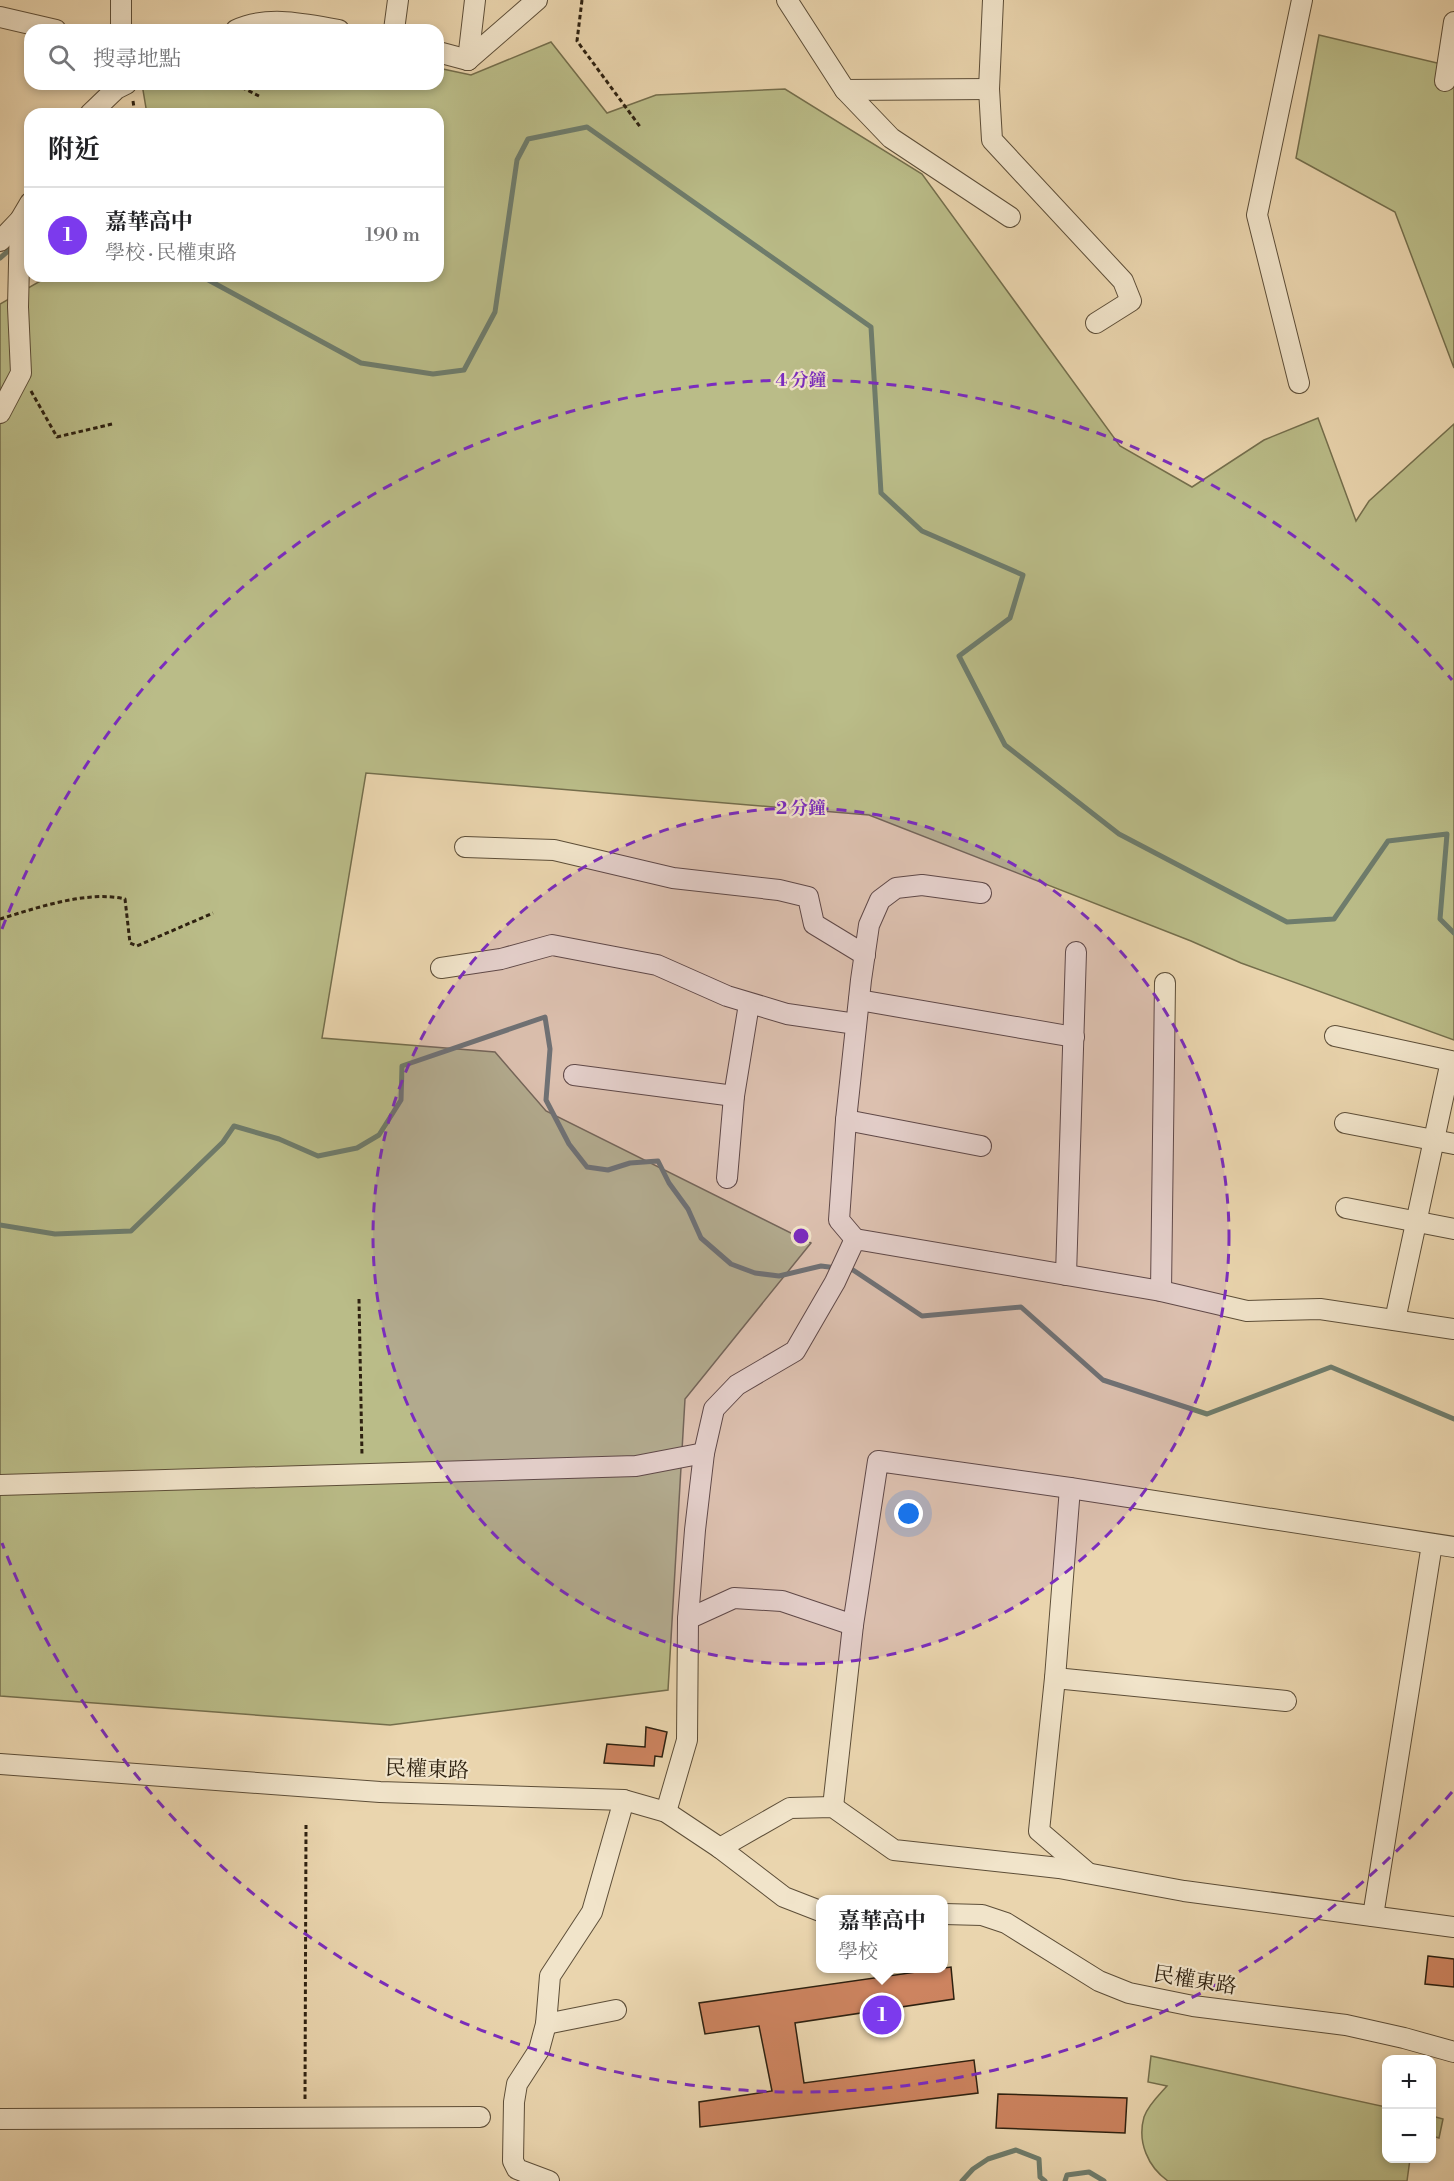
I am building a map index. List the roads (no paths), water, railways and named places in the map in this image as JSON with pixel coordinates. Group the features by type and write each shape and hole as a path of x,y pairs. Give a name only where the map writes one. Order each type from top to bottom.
{"street":[{"path":"121,0 121,24"},
{"path":"395,24 398,0"},
{"path":"468,60 475,0"},
{"path":"468,60 537,0"},
{"path":"787,0 844,90 891,138 1010,217"},
{"path":"993,0 989,88 992,140 1123,281 1131,301 1096,323"},
{"path":"1299,383 1257,215 1302,0"},
{"path":"0,17 30,24"},
{"path":"256,24 287,21 304,24"},
{"path":"1444,81 1454,22"},
{"path":"444,54 468,60"},
{"path":"844,90 989,88"},
{"path":"96,108 115,90"},
{"path":"0,241 24,217"},
{"path":"0,413 21,373 18,307 24,217"},
{"path":"465,847 554,850 673,878 779,890 808,897 814,924 865,955"},
{"path":"981,893 922,885 896,888 880,900 869,925 846,1120 839,1220 855,1239 1161,1291 1247,1311 1320,1309 1454,1329"},
{"path":"441,968 501,959 552,945 657,965 726,996 787,1014 856,1024"},
{"path":"1066,1275 1076,952"},
{"path":"1161,1291 1165,983"},
{"path":"859,1000 1074,1037"},
{"path":"726,1178 734,1096 749,1004"},
{"path":"1335,1036 1450,1061 1395,1320"},
{"path":"574,1075 734,1096"},
{"path":"846,1120 981,1146"},
{"path":"1345,1123 1454,1144"},
{"path":"1346,1208 1454,1229"},
{"path":"666,1812 687,1740 688,1619 695,1530 704,1453 714,1408 737,1385 795,1351 835,1282 855,1239"},
{"path":"0,1485 636,1466 704,1453"},
{"path":"832,1807 853,1624 878,1461 1454,1546"},
{"path":"1070,1488 1055,1678 1039,1831 1088,1873"},
{"path":"1373,1916 1432,1544"},
{"path":"688,1619 734,1598 782,1601 853,1624"},
{"path":"1055,1678 1286,1701"},
{"name":"民權東路","path":"0,1764 380,1792 624,1800 666,1812 720,1848 784,1897 816,1909"},
{"path":"549,2181 517,2169 513,2161 514,2102 517,2084 539,2050 546,2024 550,1976 592,1912 624,1800"},
{"path":"720,1848 790,1808 832,1807 894,1850 1059,1868 1184,1891 1454,1927"},
{"name":"民權東路","path":"948,1914 982,1915 1006,1923 1100,1981 1129,1993 1193,2006 1346,2025 1454,2052"},
{"path":"546,2024 616,2010"},
{"path":"0,2119 480,2116"}],"waterway":[{"path":"212,282 361,363 433,374 464,370 495,312 517,160 528,139 587,127 871,327 881,493 922,531 1023,575 1010,618 959,656 1005,745 1119,834 1287,922 1334,919 1388,841 1447,834 1440,919 1454,933"},
{"path":"0,258 15,245"},
{"path":"0,1225 55,1234 131,1231 223,1142 234,1126 279,1139 318,1156 357,1148 379,1135 401,1100 402,1066 545,1017 550,1049 546,1100 569,1144 587,1167 608,1170 630,1163 658,1161 669,1183 688,1209 701,1238 731,1264 755,1273 779,1276 821,1266 853,1270 922,1316 1021,1307 1103,1380 1207,1414 1331,1367 1454,1419"},
{"path":"962,2181 973,2169 988,2159 1016,2150 1039,2159 1040,2177 1045,2181"},
{"path":"1065,2181 1067,2175 1089,2172 1104,2181"}],"place":[{"name":"嘉華高中","path":"882,2015"}]}
